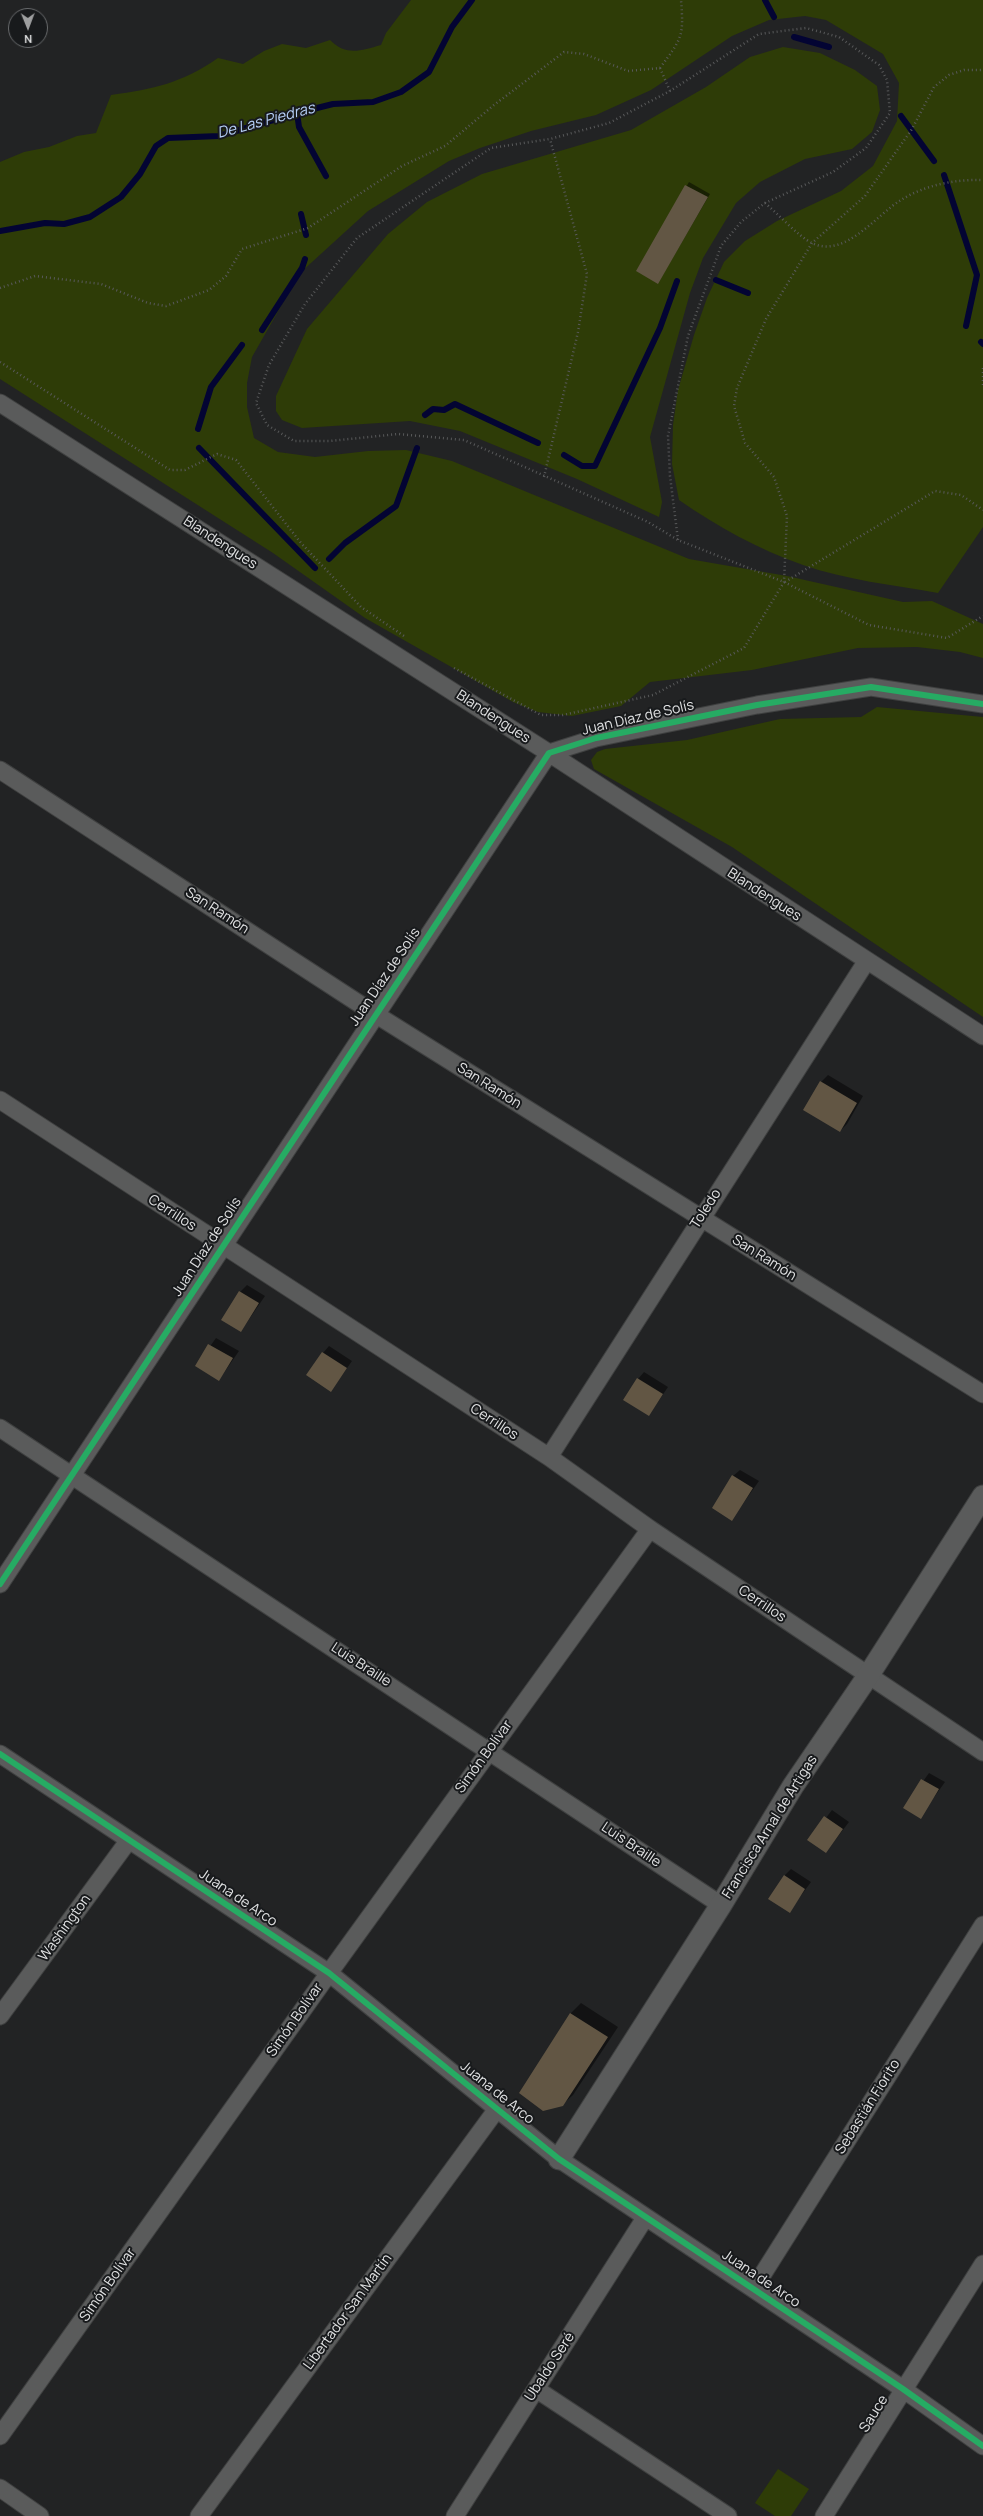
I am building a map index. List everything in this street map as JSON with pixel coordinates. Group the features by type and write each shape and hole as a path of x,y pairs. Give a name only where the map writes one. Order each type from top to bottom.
{"street":[{"name":"Blandengues","path":"0,403 549,753 866,962 983,1036"},
{"name":"Juan Díaz de Solís","path":"0,1584 375,1014 549,753 596,738 757,705 871,688 983,704"},
{"name":"San Ramón","path":"0,770 375,1014 983,1394"},
{"name":"Toledo","path":"549,1458 700,1218 866,962"},
{"name":"Cerrillos","path":"0,1100 549,1458 650,1529 983,1752"},
{"name":"Luis Braille","path":"0,1428 490,1750 721,1905"},
{"name":"Francisca Arnal de Artigas","path":"559,2159 721,1905 793,1786 868,1676 983,1496"},
{"name":"Simón Bolívar","path":"0,2436 329,1973 650,1529"},
{"name":"Juana de Arco","path":"0,1754 329,1973 559,2159 645,2218 754,2288 903,2389 983,2446"},
{"name":"Washington","path":"0,2016 129,1840"},
{"name":"Sebastián Fiorito","path":"754,2288 983,1925"},
{"name":"Libertador San Martín","path":"199,2516 497,2109"},
{"name":"Ubaldo Seré","path":"455,2516 645,2218"},
{"name":"Sauce","path":"824,2516 983,2264"},
{"path":"536,2389 728,2516"},
{"path":"0,2488 40,2516"}],"path":[{"path":"0,288 34,276 101,284 148,303 166,306 209,290 226,276 242,249 308,228 402,166 445,146 564,52 584,54 628,72 660,68 677,46 683,29 681,0"},
{"path":"678,540 670,476 668,436 688,336 721,246 741,222 765,203 833,172 866,148 890,113 887,80 879,65 839,38 806,28 759,34 670,91 609,123 550,139 491,148 357,238 305,304 268,365 256,403 267,425 294,441 330,441 398,434 464,440 544,477 648,522 678,540 784,582 869,625 947,638 983,616"},
{"path":"660,68 670,91"},
{"path":"784,582 787,516 774,477 745,443 734,406 737,388 766,319 812,243 865,196 912,129 934,87 949,75 964,70 983,70"},
{"path":"544,477 578,332 587,274 550,139"},
{"path":"765,203 812,243 830,247 847,241 902,199 958,179 983,180"},
{"path":"0,362 170,470 185,470 217,454 236,460 301,542 361,608 407,638"},
{"path":"983,368 983,386"},
{"path":"447,664 541,715 563,715 653,695 744,648 784,582 935,491 961,495 983,510"}],"green space":[{"path":"411,0 983,0 983,527 938,593 836,575 786,559 739,537 679,500 672,464 673,425 678,390 694,335 707,298 724,262 745,241 777,221 841,191 873,166 897,121 899,83 883,54 826,20 805,16 769,20 732,36 651,90 596,115 531,131 480,148 449,161 368,211 300,273 252,357 247,383 247,407 254,438 278,452 315,457 368,451 406,450 452,461 689,559 787,576 903,602 932,601 983,624 983,658 960,652 917,647 858,648 752,670 650,682 621,706 572,716 538,712 513,702 365,618 273,553 0,379 0,162 24,152 49,147 77,136 96,133 111,95 167,84 205,67 218,58 243,64 264,51 282,44 306,48 330,40 342,48 354,51 381,45 386,33"},
{"path":"783,47 820,53 855,70 877,86 880,110 872,132 852,149 805,159 760,182 736,203 703,258 690,293 650,437 662,502 659,517 577,479 460,431 410,421 302,428 282,420 276,411 276,396 307,329 388,234 427,202 482,174 631,130 706,87 750,57"},
{"path":"877,707 983,717 983,1017 732,847 594,769 591,760 597,752 605,749 687,740 780,719 861,717"},
{"path":"778,2469 809,2489 791,2516 775,2516 755,2503"}],"building":[{"path":"685,185 708,197 658,284 636,271"},
{"path":"820,1081 857,1103 840,1132 803,1110"},
{"path":"239,1291 259,1303 241,1332 221,1320"},
{"path":"208,1344 233,1358 219,1381 195,1366"},
{"path":"322,1352 347,1368 331,1392 306,1375"},
{"path":"637,1378 663,1394 649,1416 623,1400"},
{"path":"732,1475 753,1488 732,1521 712,1508"},
{"path":"921,1779 939,1789 921,1819 903,1808"},
{"path":"824,1816 843,1829 826,1853 807,1840"},
{"path":"784,1875 805,1889 790,1913 768,1899"},
{"path":"570,2013 608,2037 563,2106 543,2111 519,2093"}],"waterway":[{"name":"De Las Piedras","path":"0,231 45,223 64,224 90,217 121,197 140,174 156,146 168,138 219,136 333,104 373,102 401,92 429,72 452,27 472,0"},
{"path":"765,0 774,17"},
{"path":"794,37 829,47"},
{"path":"297,113 299,127 326,176"},
{"path":"901,116 934,161"},
{"path":"944,175 977,275 966,326"},
{"path":"301,214 306,235"},
{"path":"262,330 302,268 305,259"},
{"path":"716,280 748,293"},
{"path":"564,455 582,466 595,466 660,328 677,281"},
{"path":"198,429 211,387 242,345"},
{"path":"425,415 433,409 444,410 455,404 538,443"},
{"path":"199,448 315,568"},
{"path":"329,559 345,543 396,506 417,448"}],"cycle path":[{"path":"0,1584 549,753 596,738 757,705 871,687 983,704"},
{"path":"0,1754 329,1973 559,2159 903,2389 983,2446"}]}
